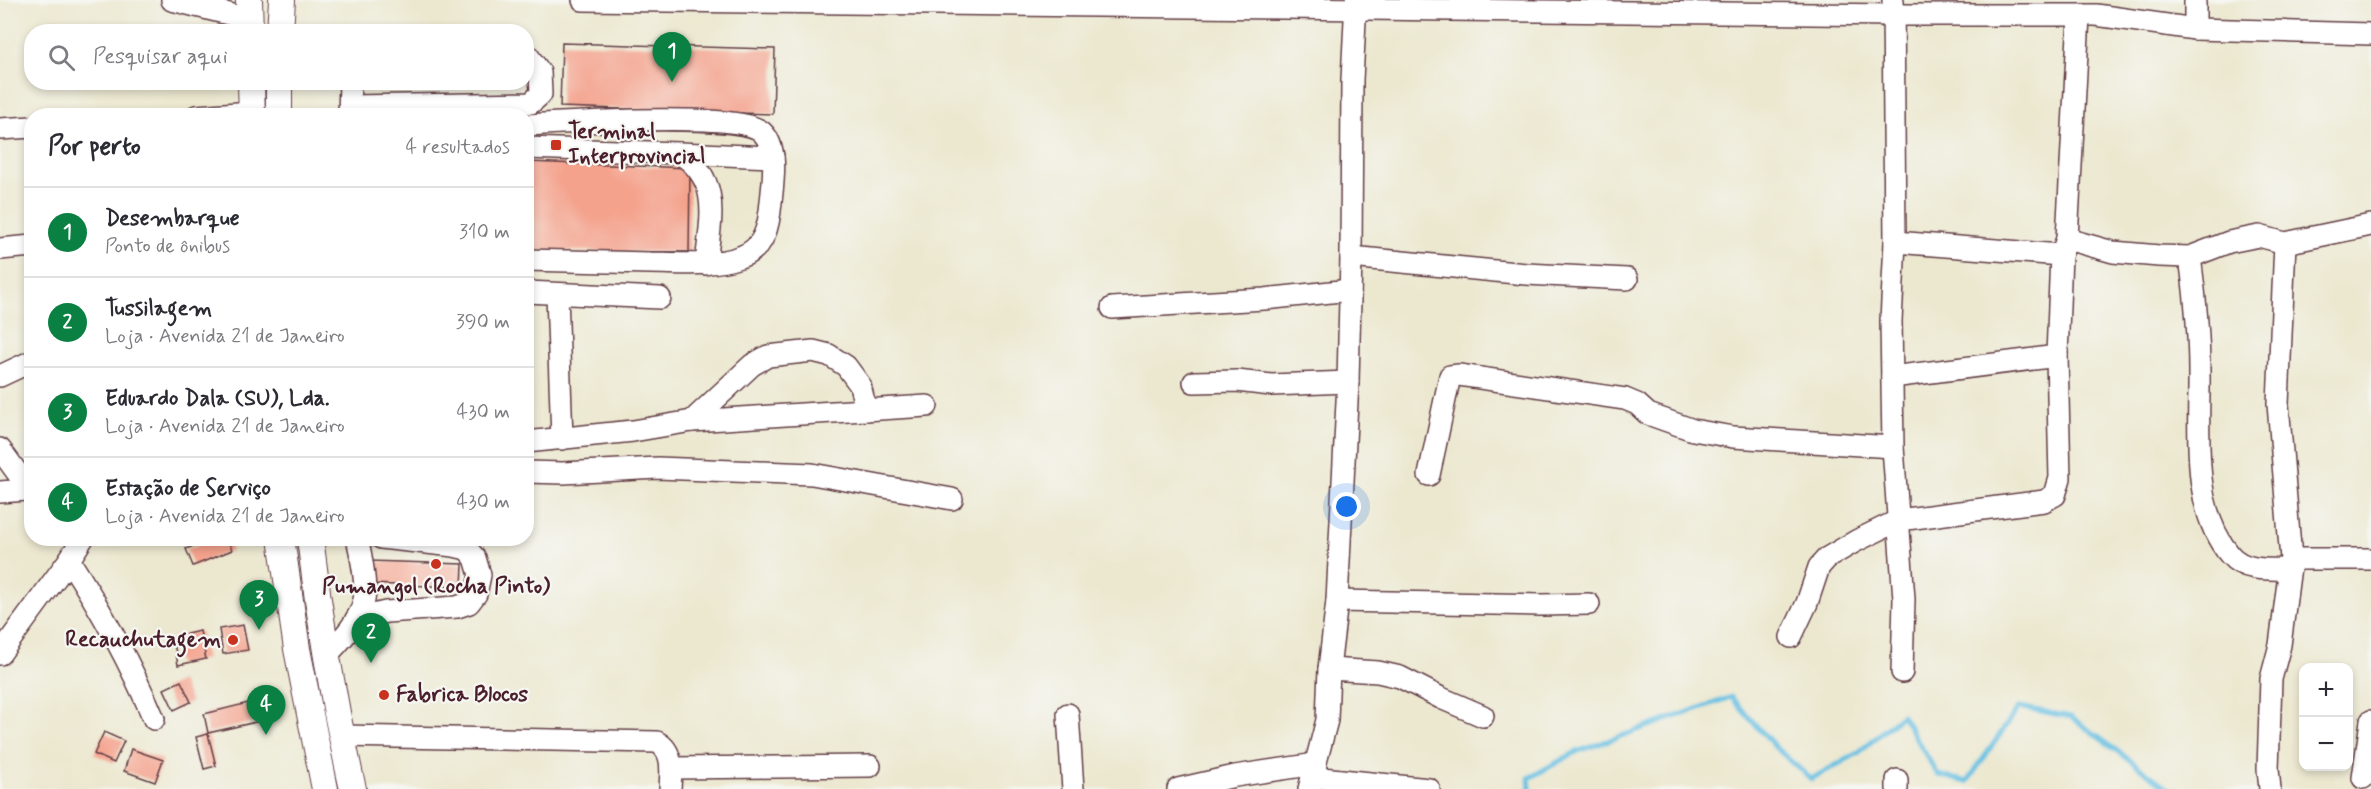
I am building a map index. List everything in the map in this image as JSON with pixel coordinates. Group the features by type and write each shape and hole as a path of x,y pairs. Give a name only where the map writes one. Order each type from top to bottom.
{"main road":[{"path":"280,24 282,0"},
{"path":"251,90 252,108"},
{"path":"279,90 279,108"},
{"path":"282,546 297,650 325,789"},
{"path":"311,546 327,656 353,789"}],"street":[{"path":"172,0 249,17"},
{"path":"583,0 2090,10 2194,29 2371,34"},
{"path":"2194,29 2195,0"},
{"path":"1313,777 1327,720 1329,669 1337,601 1348,382 1352,80 1356,4"},
{"path":"1893,7 1895,242 1891,321 1893,447 1904,599 1902,672"},
{"path":"1791,637 1807,603 1819,567 1827,558 1856,541 1899,520 2044,501 2055,495 2060,478 2057,356 2064,247 2090,10"},
{"path":"402,108 531,103 542,94 534,74"},
{"path":"350,90 350,108"},
{"path":"534,125 638,120 726,122 751,126 761,131 768,141 773,157 770,215 763,241 753,251 741,257 706,264 534,260"},
{"path":"0,129 24,128"},
{"path":"534,148 773,157"},
{"path":"679,153 694,162 705,177 711,201 706,264"},
{"path":"1895,242 2064,247 2159,256 2190,256 2229,242 2259,236 2285,243 2371,225"},
{"path":"2270,789 2268,769 2271,679 2280,645 2291,564 2278,404 2285,243"},
{"path":"0,249 24,247"},
{"path":"2190,256 2195,292 2203,497 2213,528 2231,557 2248,567 2266,569 2291,564 2371,559"},
{"path":"1351,257 1526,274 1627,279"},
{"path":"1112,308 1264,299 1350,290"},
{"path":"534,293 660,298"},
{"path":"557,294 562,439"},
{"path":"692,421 752,364 768,356 813,351 829,355 846,366 860,385 866,410"},
{"path":"1892,377 2057,356"},
{"path":"0,376 24,365"},
{"path":"1429,475 1450,376 1459,375 1625,399 1637,404 1648,414 1693,430 1733,437 1893,447"},
{"path":"1194,382 1237,381 1271,385 1348,382"},
{"path":"534,441 633,431 692,421 927,406"},
{"path":"0,449 24,485"},
{"path":"534,472 658,468 812,474 952,499"},
{"path":"0,492 24,492"},
{"path":"0,654 78,546"},
{"path":"277,546 285,573"},
{"path":"327,656 356,619 364,601 365,592 358,546"},
{"path":"356,619 386,612 457,607 469,603 476,594 480,574 476,558 467,549 454,546"},
{"path":"69,560 129,662 154,719"},
{"path":"1337,601 1588,604"},
{"path":"1329,669 1378,672 1400,677 1484,716"},
{"path":"1068,714 1073,789"},
{"path":"2363,778 2371,721"},
{"path":"341,736 657,742 668,751 671,768 670,789"},
{"path":"671,768 870,766"},
{"path":"1178,789 1235,776 1313,777 1429,789"}],"building":[{"path":"562,43 775,49 773,114 560,107"},
{"path":"534,162 690,168 689,252 534,251"},
{"path":"193,546 230,546 232,550 193,566 186,549"},
{"path":"368,561 463,564 462,587 367,584"},
{"name":"Recauchutagem","path":"243,625 248,650 223,654 219,629"},
{"path":"200,631 206,659 178,665 173,637"},
{"path":"181,681 191,702 174,710 164,689"},
{"path":"264,699 269,719 208,733 204,714"},
{"path":"104,732 124,741 114,763 94,754"},
{"path":"208,734 216,766 204,769 196,737"},
{"path":"131,749 163,760 155,782 124,771"}],"waterway":[{"path":"1530,789 1529,778 1576,752 1731,697 1776,748 1811,779 1858,753 1902,715 1938,775 1967,782 2019,707 2071,717 2169,789"}],"place":[{"name":"Desembarque","path":"672,82"},
{"name":"Terminal Interprovincial","path":"556,145"},
{"name":"Pumangol (Rocha Pinto)","path":"436,564"},
{"name":"Eduardo Dala (SU), Lda.","path":"259,630"},
{"name":"Recauchutagem","path":"233,640"},
{"name":"Tussilagem","path":"371,663"},
{"name":"Fabrica Blocos","path":"384,695"},
{"name":"Estação de Serviço","path":"266,735"}]}
